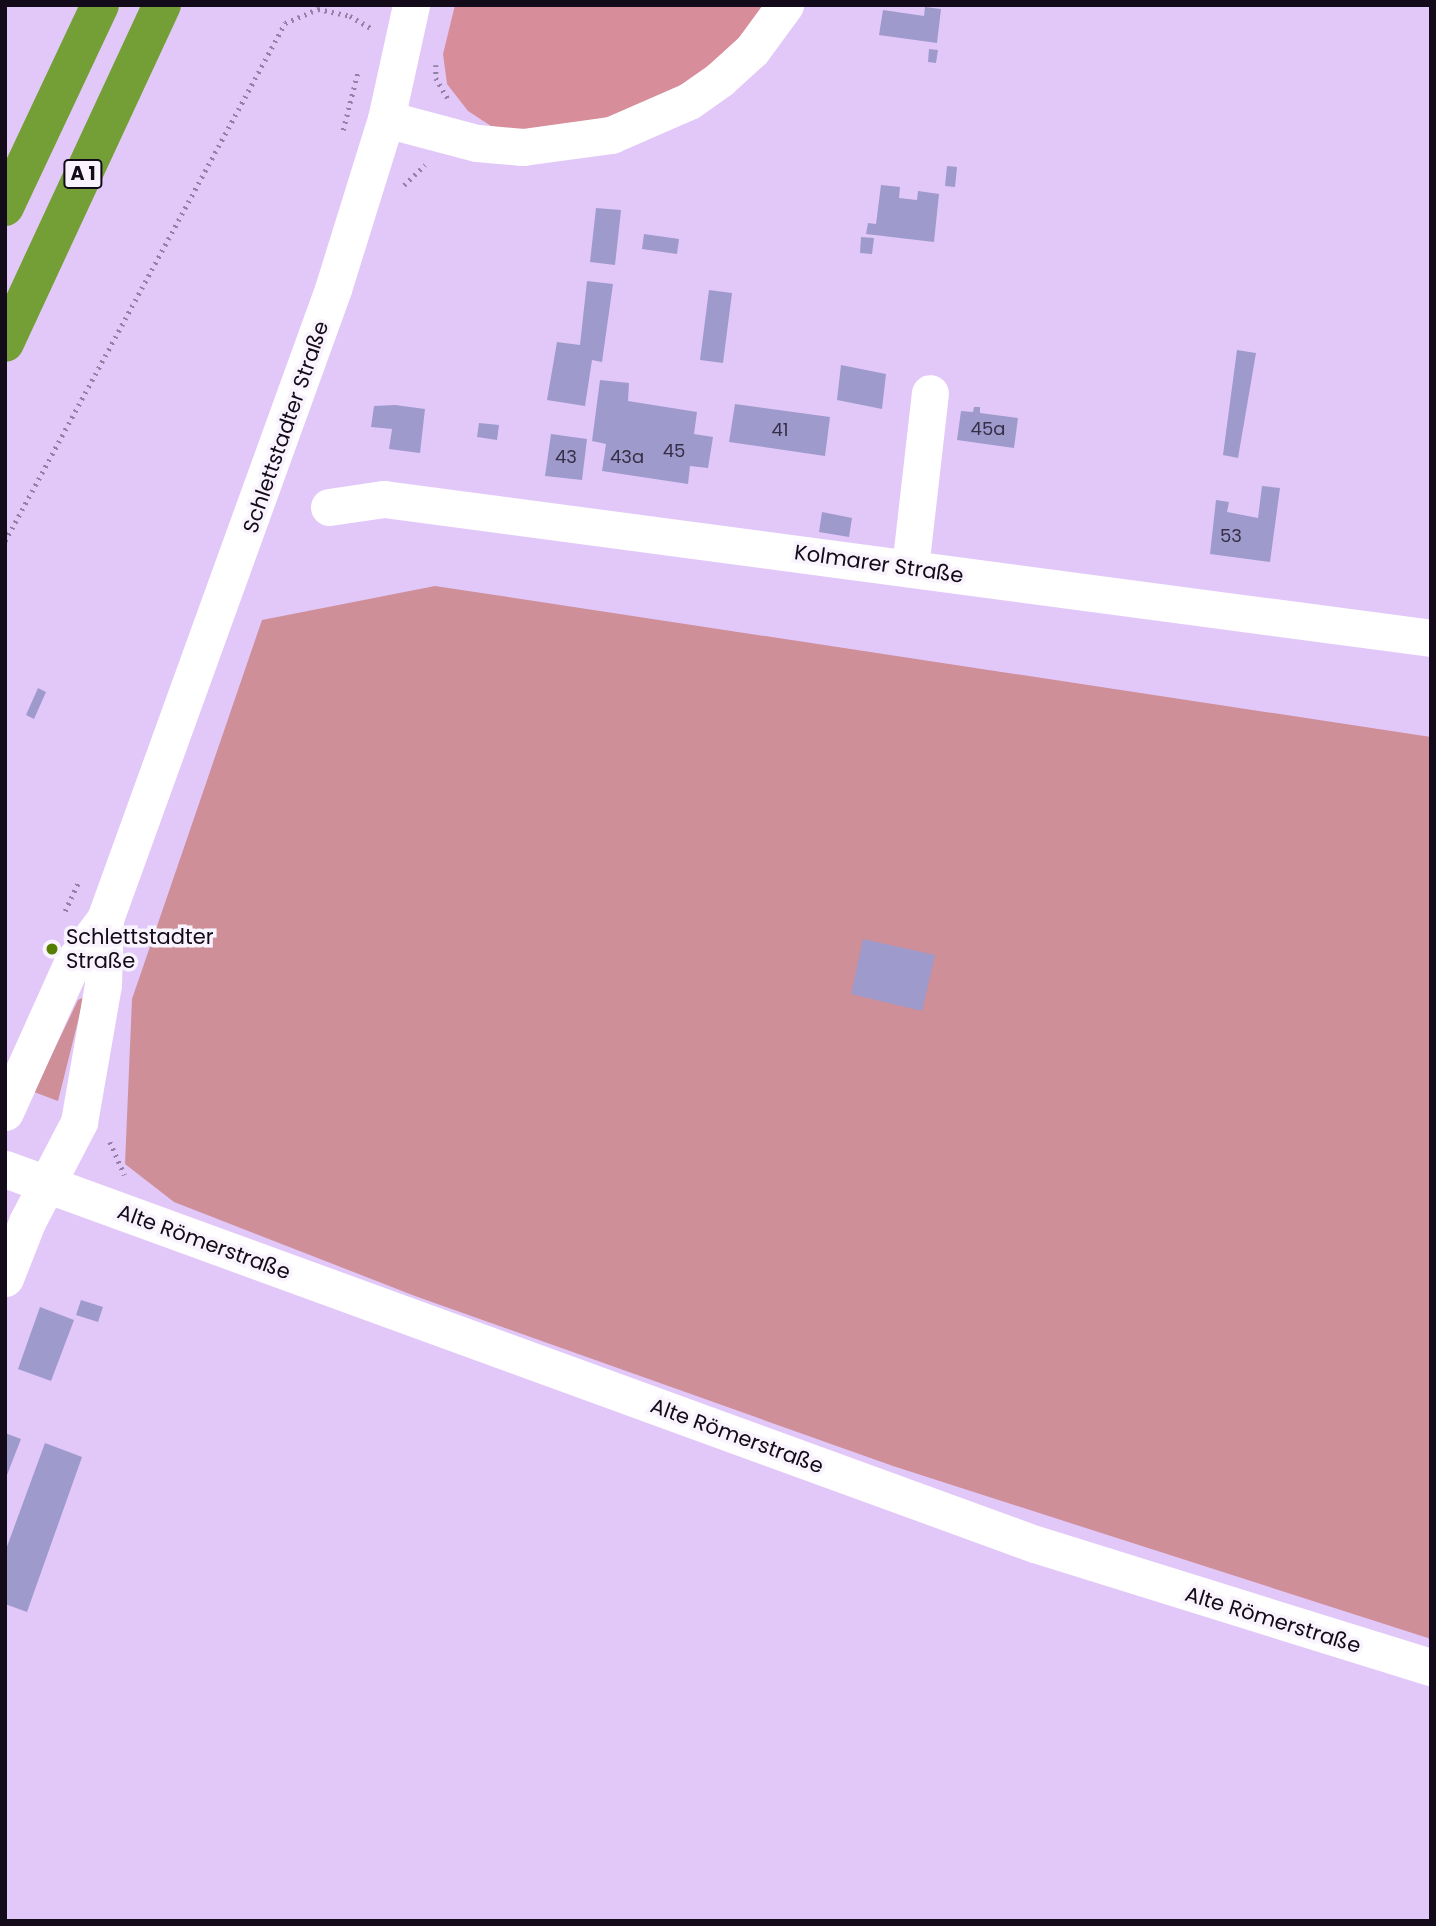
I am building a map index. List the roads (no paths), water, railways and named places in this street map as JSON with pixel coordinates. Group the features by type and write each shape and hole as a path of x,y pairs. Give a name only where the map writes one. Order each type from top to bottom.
{"highway":[{"name":"A 1","path":"53,107 86,5"},
{"name":"A 1","path":"5,207 100,5"},
{"name":"A 1","path":"5,343 162,5"}],"street":[{"name":"Schlettstadter Straße","path":"5,1112 72,963 105,919 277,454 386,119 411,5"},
{"path":"386,119 446,135 523,147 568,144 650,121 720,79 752,50 785,5"},
{"path":"910,568 930,393"},
{"name":"Kolmarer Straße","path":"329,507 384,499 1431,638"},
{"name":"Schlettstadter Straße","path":"5,1278 30,1215 49,1186 79,1122 91,1075 103,985 105,919"},
{"name":"Alte Römerstraße","path":"5,1169 1023,1539 1431,1667"}],"place":[{"name":"Schlettstadter Straße","path":"52,949"}]}
